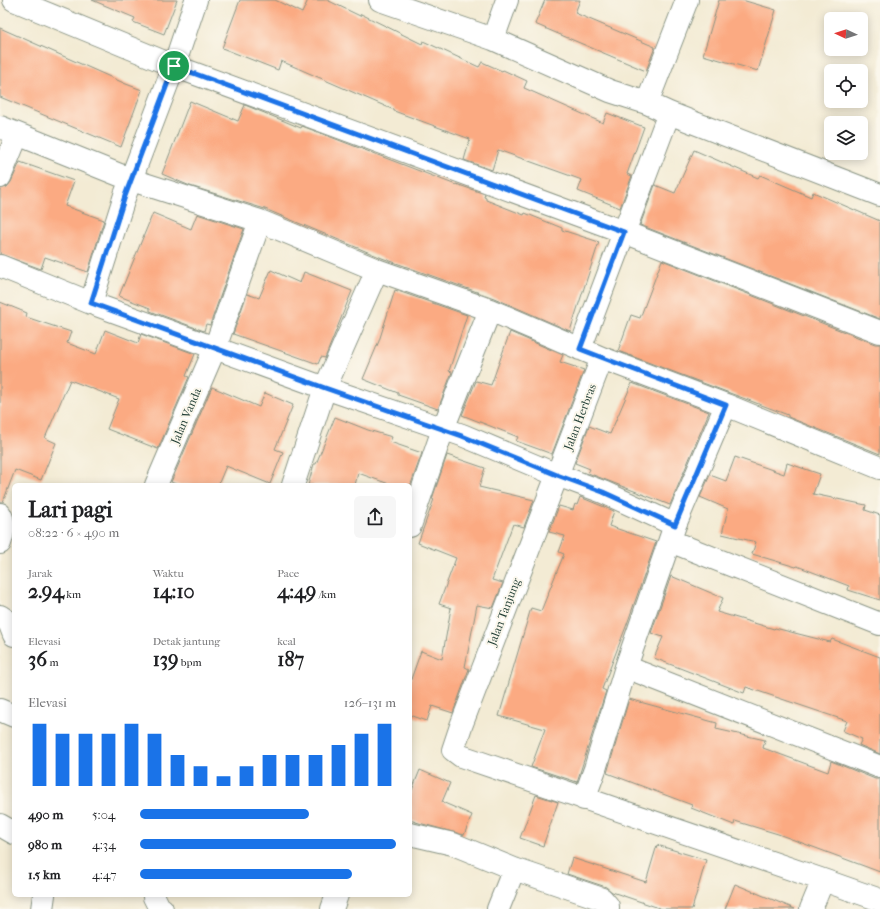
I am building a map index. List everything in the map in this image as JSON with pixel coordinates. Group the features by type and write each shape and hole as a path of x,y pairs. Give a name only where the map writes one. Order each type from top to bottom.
{"street":[{"path":"14,0 174,66 624,232 880,332"},
{"path":"91,303 125,196 174,66 196,0"},
{"path":"380,0 493,39 610,91 647,103 880,195"},
{"path":"493,39 507,0"},
{"path":"647,103 687,0"},
{"path":"580,349 668,112"},
{"path":"0,177 7,135 132,180 260,221 377,270 490,310 602,358 726,405 880,468"},
{"name":"Jalan Vanda","path":"157,483 215,348 260,221"},
{"path":"0,266 91,303 443,429 603,492 672,533 880,624"},
{"path":"294,483 325,388 377,270"},
{"path":"412,520 443,429 490,310"},
{"name":"Jalan Herbras","path":"557,475 602,358"},
{"path":"726,405 672,533 626,667 595,769 584,799 880,900"},
{"name":"Jalan Tanjung","path":"557,475 461,726 454,750 461,756 584,799"},
{"path":"0,514 4,530 0,543"},
{"path":"626,667 880,767"},
{"path":"0,710 12,715"},
{"path":"0,825 12,832"},
{"path":"412,834 453,844 514,869 602,899 608,906 608,909"},
{"path":"498,909 514,869"},
{"path":"811,909 824,880"},
{"path":"42,909 44,897"},
{"path":"154,897 159,907 162,909"},
{"path":"332,909 336,897"}],"building":[{"path":"92,0 177,0 164,34 133,22 135,18"},
{"path":"240,0 275,0 302,13 308,0 327,0 360,16 361,14 422,44 423,41 479,67 482,62 502,71 503,70 527,81 524,88 603,123 607,113 644,127 627,174 632,176 620,208 578,191 582,180 498,150 492,170 464,160 470,139 394,111 281,61 278,70 222,48"},
{"path":"545,0 580,0 575,13 655,47 646,71 535,24"},
{"path":"719,0 742,0 776,10 758,71 703,55"},
{"path":"0,28 142,90 121,147 0,97"},
{"path":"190,101 238,121 245,105 301,128 302,126 456,185 485,194 484,197 486,200 524,215 525,213 562,228 562,230 599,242 570,331 494,298 382,258 265,209 190,186 162,174"},
{"path":"694,150 758,178 760,175 811,197 813,192 880,221 880,319 640,225 655,185 675,193"},
{"path":"20,162 74,181 65,206 104,220 88,272 45,257 41,269 0,254 0,189 7,187 11,182"},
{"path":"153,213 191,229 197,214 244,229 210,325 206,324 204,331 150,311 150,308 119,296"},
{"path":"662,260 875,344 880,344 880,454 788,417 788,415 618,351 631,315 640,318"},
{"path":"271,270 300,283 304,272 352,291 325,358 321,357 318,364 233,334 247,294 259,298"},
{"path":"395,290 467,315 449,371 452,372 438,409 398,395 398,393 363,379 379,341"},
{"path":"0,302 27,313 26,317 71,332 67,343 96,354 105,330 138,343 141,334 195,354 186,376 189,377 158,449 107,429 119,399 70,380 45,438 56,443 41,480 15,470 3,502 0,502"},
{"path":"510,332 563,355 560,362 584,370 552,454 516,441 518,437 462,415 476,381 491,385"},
{"path":"632,383 709,412 670,505 588,473 590,469 575,463 589,426 610,434"},
{"path":"212,387 259,407 265,393 293,405 275,449 283,452 270,483 226,466 219,483 171,482"},
{"path":"335,417 368,430 392,437 390,442 422,453 411,483 386,483 358,473 356,483 309,483 314,464 316,464"},
{"path":"447,455 485,468 479,487 534,500 524,527 513,524 492,580 503,583 493,608 477,605 465,667 469,669 453,713 432,706 427,721 412,716 412,676 421,651 442,659 451,608 439,604 456,558 418,543 434,499 432,499"},
{"path":"735,457 784,474 787,463 820,474 813,494 866,505 865,510 880,515 880,600 848,590 849,586 797,566 796,567 752,554 756,542 722,534 728,509 700,497 710,475 726,481"},
{"path":"580,497 614,511 609,526 656,542 602,689 606,691 577,782 531,767 545,729 499,716 531,608 541,611 564,554 559,552 565,536 549,532 559,506 573,510"},
{"path":"671,576 723,598 717,612 774,629 775,628 830,642 832,639 880,657 880,754 859,745 862,739 843,731 847,721 746,687 744,693 654,658 663,637 651,633"},
{"path":"629,699 717,723 716,729 765,740 763,748 828,772 831,761 875,779 880,779 880,872 778,834 735,821 734,825 691,808 692,805 607,773"},
{"path":"420,770 450,783 442,802 472,815 464,835 412,821 412,790"},
{"path":"536,795 558,802 543,846 520,838"},
{"path":"657,845 706,860 692,909 662,909 612,892 606,887 567,874 572,858 646,882"},
{"path":"735,884 795,909 725,909"}],"route":[{"path":"174,66 624,232 580,349 726,405 675,525 603,492 442,428 325,388 91,303 125,196 174,66"}]}
